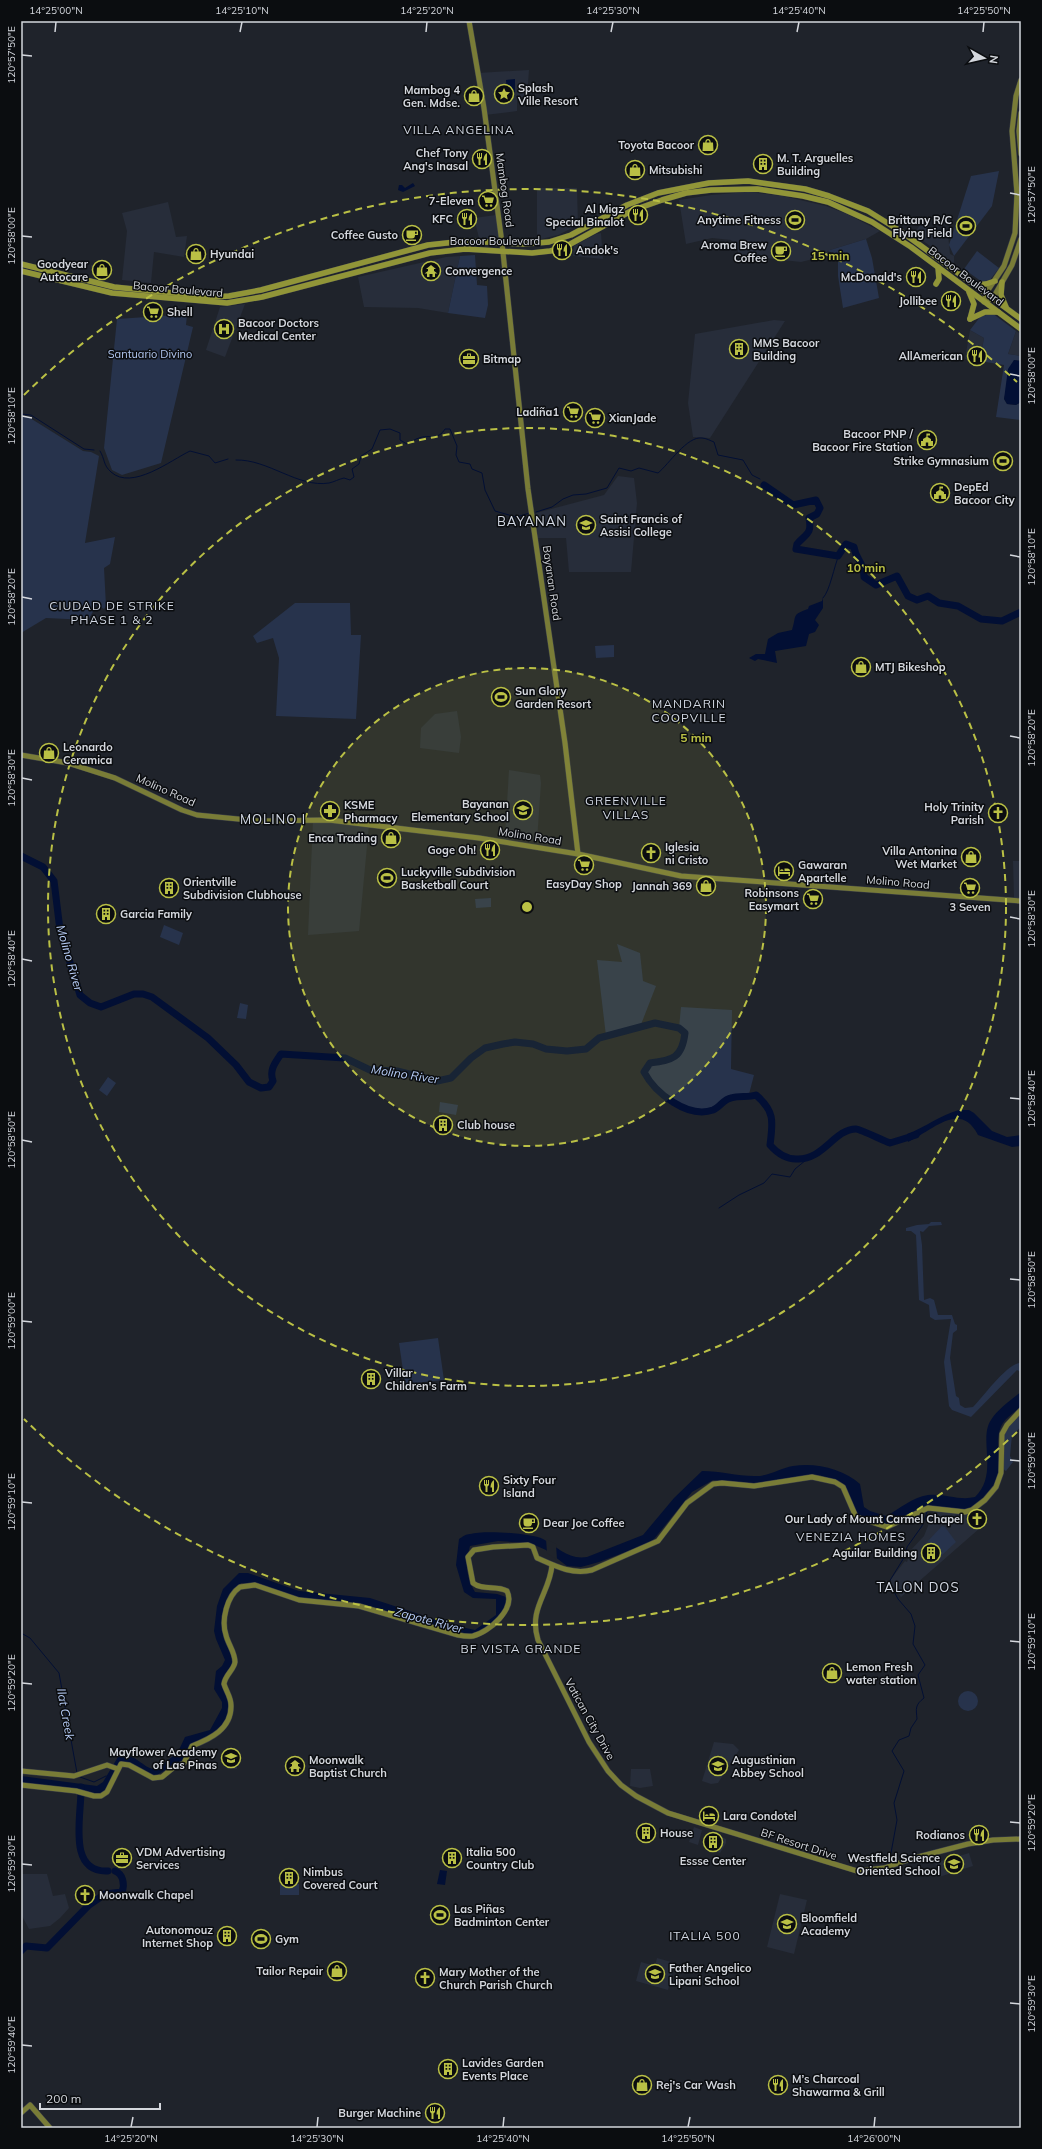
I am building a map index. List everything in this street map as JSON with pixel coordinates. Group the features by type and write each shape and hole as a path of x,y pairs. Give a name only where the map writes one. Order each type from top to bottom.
{"main road":[{"name":"Mambog Road","path":"469,21 484,108 502,243"},
{"path":"984,302 986,293 1004,266 1013,245 1017,220 1012,131 1014,110 1021,80"},
{"path":"1021,113 1021,154"},
{"name":"Bacoor Boulevard","path":"21,264 114,287 212,297 229,296 261,290 428,245 460,241 502,243 549,242 571,235 627,205 658,193 719,182 748,182 785,185 847,202 896,227 1021,319"},
{"name":"Bacoor Boulevard","path":"21,271 112,293 227,303 262,297 430,253 460,249 532,253 550,251 563,248 631,211 657,201 686,194 722,189 757,189 784,192 828,202 876,224 938,267 1021,329"},
{"path":"845,209 847,202"},
{"path":"595,222 598,229"},
{"path":"984,302 993,298 1012,265 1021,239"},
{"name":"Bayanan Road","path":"502,243 528,489 565,743 578,854"},
{"path":"936,284 939,279 938,267"},
{"path":"976,285 986,284 995,280"},
{"path":"1002,282 1002,295 1006,308"},
{"path":"966,288 973,300 974,309 970,319 985,312 999,312"},
{"name":"Molino Road","path":"21,755 68,763 115,778 182,810 198,815 258,821 329,820 504,842 578,854 681,876 1021,901"},
{"path":"21,1785 80,1792 98,1797 105,1794 121,1764 126,1764 150,1778 159,1778 173,1768 184,1763 192,1746 208,1741 221,1730 229,1715 231,1706 225,1688 225,1679 235,1661 226,1636 225,1621 230,1598 240,1586 255,1585 299,1600 359,1606 454,1634 472,1637 479,1634 507,1611 510,1599 507,1591 504,1589 479,1587 473,1583 468,1558 470,1553 481,1548 528,1545 533,1547 537,1558 573,1572 582,1573 658,1541 691,1499 705,1488 717,1483 754,1486 805,1477 818,1477 835,1482 843,1487 853,1513 860,1519 887,1527 924,1509 939,1508 968,1511 991,1494 996,1487 1001,1473 1001,1440 1004,1429 1021,1410"},
{"name":"Vatican City Drive","path":"552,1565 551,1576 538,1604 534,1629 548,1662 596,1754 621,1785 653,1806 686,1820 735,1833"},
{"path":"21,1771 74,1776 110,1766 117,1769"},
{"name":"BF Resort Drive","path":"735,1833 830,1865 857,1872 884,1868 914,1858 968,1844 993,1840 1021,1840"},
{"path":"21,2113 30,2105 50,2128"}],"shaded area":[{"name":"Splash Ville Resort","path":"529,70 527,97 517,97 517,111 485,115 478,73"},
{"path":"537,188 577,188 578,225 558,235 537,240"},
{"path":"748,192 783,196 826,206 847,214 880,231 866,239 827,251 829,255 801,262 738,255 738,249 731,240 712,238 686,244 679,200 711,195"},
{"path":"168,202 176,237 187,236 184,257 154,252 151,283 122,280 127,231 122,213"},
{"path":"496,215 499,239 479,238 474,218"},
{"path":"920,225 948,234 950,254 954,256 954,264 914,234"},
{"path":"601,233 603,259 573,256 574,246 596,234"},
{"path":"460,256 448,313 418,308 364,307 358,277 446,257"},
{"path":"91,265 106,268 105,273 91,270"},
{"name":"Bacoor Doctors Medical Center","path":"245,304 225,357 206,350 220,307"},
{"path":"774,320 785,321 710,438 693,437 688,403 695,334"},
{"path":"970,330 984,338 980,361 965,359"},
{"path":"1016,331 1021,334 1021,356 1008,354"},
{"name":"Saint Francis of Assisi College","path":"618,476 634,478 637,503 631,572 569,572 566,538 538,538 536,513 604,495"},
{"path":"457,711 461,737 459,753 420,748 421,728 435,714"},
{"name":"Bayanan Elementary School","path":"509,770 540,775 541,783 537,841 505,837"},
{"path":"313,821 369,825 359,931 308,935"},
{"path":"1013,861 1021,861 1021,898 1014,898"},
{"path":"934,1511 969,1512 980,1528 901,1597 891,1584 891,1579 905,1561 907,1562 911,1550 924,1536"},
{"name":"Augustinian Abbey School","path":"714,1742 733,1744 739,1750 718,1783 711,1784 702,1781"},
{"name":"Mayflower Academy of Las Pinas","path":"226,1748 238,1749 237,1769 228,1769 225,1766"},
{"path":"631,1769 650,1769 653,1786 640,1788 630,1786"},
{"path":"694,1827 702,1830 698,1845 689,1842"},
{"path":"711,1832 726,1839 726,1843 720,1853 706,1847"},
{"name":"Westfield Science Oriented School","path":"969,1853 973,1866 939,1877 935,1863"},
{"path":"21,1874 47,1874 53,1896 65,1894 69,1908 50,1926 29,1929 21,1914"},
{"name":"Bloomfield Academy","path":"780,1894 807,1900 794,1954 767,1947"},
{"name":"Father Angelico Lipani School","path":"657,1958 675,1963 668,1990 636,1981 641,1962 655,1966"}],"green space":[{"name":"Brittany R/C Flying Field","path":"999,171 992,206 954,256 949,245 971,176"},
{"path":"866,239 872,258 879,298 843,308 838,276 838,254 827,251"},
{"path":"977,251 999,268 990,280 982,282 964,269"},
{"path":"475,255 477,285 487,286 488,305 485,318 448,313 460,256"},
{"path":"992,313 1016,331 1008,354 1021,356 1021,361 1014,360 1004,399 1007,404 1016,405 1021,402 1021,420 996,417 1004,365 980,361 984,338 970,330 980,317"},
{"name":"Santuario Divino","path":"187,315 186,325 193,327 161,463 122,475 112,470 104,448 117,319"},
{"path":"21,416 30,418 83,451 91,452 99,456 85,543 115,537 110,564 104,568 106,606 104,609 97,605 88,620 46,618 21,633"},
{"path":"295,603 350,603 351,635 361,635 356,719 276,716 279,658 273,638 257,643 253,636"},
{"path":"614,645 614,657 596,658 595,646"},
{"name":"Luckyville Subdivision Basketball Court","path":"384,872 391,873 390,884 383,883"},
{"path":"491,898 491,907 476,908 475,899"},
{"path":"164,925 183,933 179,945 160,937"},
{"path":"617,944 640,953 643,981 656,986 640,1027 606,1036 597,960 622,962"},
{"path":"240,1003 248,1005 246,1019 237,1018"},
{"path":"681,1007 732,1010 731,1069 754,1075 748,1098 740,1097 730,1099 712,1110 692,1110 672,1102 649,1080 644,1072 650,1063 670,1059 679,1053 682,1048 685,1033 679,1028"},
{"path":"108,1077 116,1083 107,1096 99,1090"},
{"path":"440,1102 458,1105 456,1115 439,1112"},
{"path":"931,1222 941,1222 942,1225 929,1226 923,1232 920,1231 924,1300 930,1298 934,1300 938,1315 952,1315 955,1324 957,1325 957,1330 953,1333 950,1358 956,1396 959,1398 960,1405 965,1408 973,1407 1003,1374 1016,1364 1021,1363 1021,1372 1017,1370 971,1417 952,1410 949,1406 944,1362 951,1319 935,1320 930,1317 929,1305 919,1300 916,1235 911,1231 906,1231 906,1228 929,1224"},
{"path":"438,1338 444,1380 405,1384 399,1343"},
{"path":"1021,1412 1021,1427 1012,1435 1010,1456 1013,1462 1006,1471 1003,1469 1004,1432"},
{"path":"942,1526 945,1527 956,1542 941,1556 929,1545 928,1541"},
{"path":"968,1691 975,1694 978,1701 975,1708 968,1711 961,1708 958,1701 961,1694"},
{"path":"280,1884 299,1884 299,1895 280,1895"}],"water":[{"path":"515,79 515,92 507,92 506,80"},
{"path":"413,183 415,186 403,192 398,190 399,185 402,185 405,188"},
{"path":"1014,360 1021,361 1021,402 1016,405 1007,404 1004,399 1008,369"},
{"path":"823,598 823,608 815,620 819,625 815,632 809,634 806,646 775,651 777,663 758,659 755,661 749,658 756,654 765,654 768,639 778,633 792,630 797,614 808,609 809,606 822,601"},
{"path":"959,1110 969,1110 974,1113 992,1131 1007,1137 1021,1135 1021,1146 1012,1147 978,1135 971,1125 963,1120 954,1119 945,1121 908,1142 907,1134"},
{"name":"Zapote River","path":"1021,1392 1021,1406 1003,1423 999,1433 999,1465 993,1486 978,1502 966,1511 934,1506 921,1507 903,1519 885,1526 854,1515 845,1486 842,1483 819,1475 747,1486 713,1480 692,1492 654,1539 644,1545 599,1562 581,1567 567,1566 546,1550 530,1543 498,1541 470,1546 467,1558 467,1570 475,1592 497,1594 506,1597 503,1610 495,1622 484,1630 471,1635 369,1607 298,1599 254,1584 241,1583 233,1595 223,1623 224,1638 232,1657 233,1664 222,1683 230,1704 227,1719 211,1736 189,1746 182,1763 176,1764 155,1776 137,1767 119,1765 106,1788 100,1795 21,1783 21,1776 97,1786 103,1782 118,1757 130,1757 152,1769 157,1769 178,1752 185,1737 210,1730 222,1708 222,1702 214,1689 216,1671 222,1666 225,1660 214,1631 217,1606 223,1589 239,1573 248,1573 299,1591 370,1598 452,1625 475,1630 496,1615 496,1599 473,1598 464,1592 456,1565 459,1539 466,1535 496,1532 528,1535 543,1539 574,1557 587,1557 643,1535 674,1498 702,1471 759,1476 793,1466 810,1465 829,1468 846,1474 860,1484 864,1507 870,1511 886,1516 922,1496 940,1495 963,1498 975,1497 982,1488 986,1478 986,1437 991,1420 997,1412"},
{"path":"440,1870 447,1871 445,1885 437,1884"}],"pier":[{"path":"546,1539 556,1544 557,1560 547,1553"}],"waterway":[{"path":"21,414 31,415 84,449 94,450"},
{"path":"236,460 260,464 294,478 317,483 329,483 344,478 350,480 354,477 352,469 359,464 361,456 372,449 380,430 390,429 400,433 400,440 407,444 423,437 439,435 445,429 450,429 457,446 456,455 459,462 470,464 472,469 482,473 485,490 495,511 516,517 530,513"},
{"path":"536,512 552,507 563,499 573,495 586,494 607,488 619,468 631,471 639,468 658,473 678,451 690,441 696,439 704,438 714,442 718,455 743,460 752,475 760,479"},
{"path":"100,451 107,467 111,472 120,477 130,478 151,472 190,451 209,456 215,463 228,459"},
{"path":"764,485 793,505 816,500 820,508 817,514 809,518 810,527 808,533 797,544 796,549 838,556 846,544 854,547 856,555 863,568 864,577 876,585 897,576 908,596 917,600 928,596 939,603 958,606 981,619 1002,621 1021,612"},
{"path":"823,598 828,590 839,555"},
{"name":"Molino River","path":"21,856 43,867 54,881 60,930 80,995 90,1003 101,1007 134,994 143,994 152,997 208,1038 236,1065 249,1082 261,1088 269,1087 273,1081 272,1070 281,1054 345,1058 370,1070 397,1071 437,1081 451,1078 471,1058 485,1048 515,1042 533,1044 546,1049 567,1051 586,1049 599,1038 655,1023 679,1028 685,1033 682,1048 679,1053 665,1061 650,1063 644,1072 656,1088 673,1102 693,1111 703,1112 713,1110 729,1099 756,1095 767,1106 770,1112 772,1123 770,1145 778,1153 785,1157 796,1159 814,1155 848,1130 856,1129 890,1143 916,1135"},
{"path":"719,1208 739,1195 764,1183 772,1174 790,1177 795,1169 806,1160"},
{"name":"Ilat Creek","path":"891,1853 897,1820 894,1803 904,1771 892,1751 899,1740 909,1736 911,1728 917,1719 917,1707 924,1698 918,1675 925,1665 913,1644 915,1626 911,1614 898,1599 889,1582 905,1556 907,1547 922,1526 927,1512"},
{"name":"Ilat Creek","path":"21,1633 30,1638 59,1673 77,1773"},
{"name":"Ilat Creek","path":"80,1777 94,1782 106,1776"},
{"path":"81,1787 79,1826 81,1852 86,1863 95,1869 108,1871"},
{"path":"21,1951 26,1946 47,1948 89,1905 105,1894 122,1892 123,1880 120,1874 115,1871"}],"place":[{"name":"Splash Ville Resort","path":"504,94"},
{"name":"Mambog 4 Gen. Mdse.","path":"474,96"},
{"name":"Toyota Bacoor","path":"708,145"},
{"name":"Chef Tony Ang's Inasal","path":"482,159"},
{"name":"M. T. Arguelles Building","path":"763,164"},
{"name":"Mitsubishi","path":"635,170"},
{"name":"7-Eleven","path":"488,201"},
{"name":"Al Migz Special Binalot","path":"638,215"},
{"name":"KFC","path":"467,219"},
{"name":"Anytime Fitness","path":"795,220"},
{"name":"Brittany R/C Flying Field","path":"966,226"},
{"name":"Coffee Gusto","path":"412,235"},
{"name":"Andok's","path":"562,250"},
{"name":"Aroma Brew Coffee","path":"781,251"},
{"name":"Hyundai","path":"196,254"},
{"name":"Goodyear Autocare","path":"102,270"},
{"name":"Convergence","path":"431,271"},
{"name":"McDonald's","path":"916,277"},
{"name":"Jollibee","path":"951,301"},
{"name":"Shell","path":"153,312"},
{"name":"Bacoor Doctors Medical Center","path":"224,329"},
{"name":"MMS Bacoor Building","path":"739,349"},
{"name":"AllAmerican","path":"977,356"},
{"name":"Bitmap","path":"469,359"},
{"name":"Ladiña1","path":"573,412"},
{"name":"XianJade","path":"595,418"},
{"name":"Bacoor PNP / Bacoor Fire Station","path":"927,440"},
{"name":"Strike Gymnasium","path":"1003,461"},
{"name":"DepEd Bacoor City","path":"940,493"},
{"name":"Saint Francis of Assisi College","path":"586,525"},
{"name":"MTJ Bikeshop","path":"861,667"},
{"name":"Sun Glory Garden Resort","path":"501,697"},
{"name":"Leonardo Ceramica","path":"49,753"},
{"name":"Bayanan Elementary School","path":"523,810"},
{"name":"KSME Pharmacy","path":"330,811"},
{"name":"Holy Trinity Parish","path":"998,813"},
{"name":"Enca Trading","path":"391,838"},
{"name":"Goge Oh!","path":"490,850"},
{"name":"Iglesia ni Cristo","path":"651,853"},
{"name":"Villa Antonina Wet Market","path":"971,857"},
{"name":"EasyDay Shop","path":"584,865"},
{"name":"Gawaran Apartelle","path":"784,871"},
{"name":"Luckyville Subdivision Basketball Court","path":"387,878"},
{"name":"Jannah 369","path":"706,886"},
{"name":"Orientville Subdivision Clubhouse","path":"169,888"},
{"name":"3 Seven","path":"970,888"},
{"name":"Robinsons Easymart","path":"813,899"},
{"name":"Garcia Family","path":"106,914"},
{"name":"Club house","path":"443,1125"},
{"name":"Villar Children's Farm","path":"371,1379"},
{"name":"Sixty Four Island","path":"489,1486"},
{"name":"Our Lady of Mount Carmel Chapel","path":"977,1519"},
{"name":"Dear Joe Coffee","path":"529,1523"},
{"name":"Aguilar Building","path":"931,1553"},
{"name":"Lemon Fresh water station","path":"832,1673"},
{"name":"Mayflower Academy of Las Pinas","path":"231,1758"},
{"name":"Moonwalk Baptist Church","path":"295,1766"},
{"name":"Augustinian Abbey School","path":"718,1766"},
{"name":"Lara Condotel","path":"709,1816"},
{"name":"House","path":"646,1833"},
{"name":"Rodianos","path":"979,1835"},
{"name":"Essse Center","path":"713,1842"},
{"name":"VDM Advertising Services","path":"122,1858"},
{"name":"Italia 500 Country Club","path":"452,1858"},
{"name":"Westfield Science Oriented School","path":"954,1864"},
{"name":"Nimbus Covered Court","path":"289,1878"},
{"name":"Moonwalk Chapel","path":"85,1895"},
{"name":"Las Piñas Badminton Center","path":"440,1915"},
{"name":"Bloomfield Academy","path":"787,1924"},
{"name":"Autonomouz Internet Shop","path":"227,1936"},
{"name":"Gym","path":"261,1939"},
{"name":"Tailor Repair","path":"337,1971"},
{"name":"Father Angelico Lipani School","path":"655,1974"},
{"name":"Mary Mother of the Church Parish Church","path":"425,1978"},
{"name":"Lavides Garden Events Place","path":"448,2069"},
{"name":"Rej's Car Wash","path":"642,2085"},
{"name":"M’s Charcoal Shawarma & Grill","path":"778,2085"},
{"name":"Burger Machine","path":"435,2113"}],"district":[{"name":"VILLA ANGELINA","path":"459,129"},
{"name":"BAYANAN","path":"532,521"},
{"name":"CIUDAD DE STRIKE PHASE 1 & 2","path":"112,612"},
{"name":"MANDARIN COOPVILLE","path":"689,710"},
{"name":"GREENVILLE VILLAS","path":"626,807"},
{"name":"MOLINO I","path":"273,819"},
{"name":"VENEZIA HOMES","path":"851,1536"},
{"name":"TALON DOS","path":"918,1587"},
{"name":"BF VISTA GRANDE","path":"521,1648"},
{"name":"ITALIA 500","path":"705,1935"}]}
